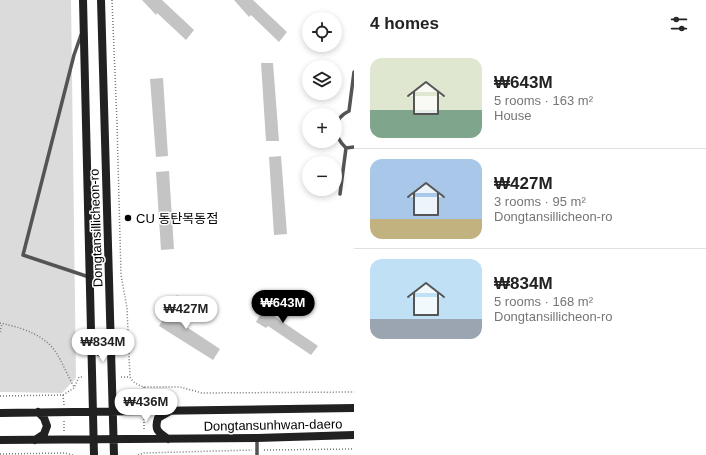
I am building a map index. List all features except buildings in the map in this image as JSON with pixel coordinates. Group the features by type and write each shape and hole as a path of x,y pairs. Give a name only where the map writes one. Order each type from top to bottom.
{"main road":[{"name":"Dongtansillicheon-ro","path":"82,0 94,455"},
{"name":"Dongtansillicheon-ro","path":"101,0 114,411 114,455"},
{"path":"91,344 96,350 102,353 107,351 112,343"},
{"name":"Dongtansunhwan-daero","path":"0,413 354,408"},
{"path":"168,439 158,432 156,425 158,418 170,411"},
{"path":"35,440 44,434 47,426 44,418 38,412"},
{"name":"Dongtansunhwan-daero","path":"0,440 257,438 354,435"}],"lane":[{"path":"83,30 74,55 23,255 90,277"},
{"path":"349,111 354,72"},
{"path":"349,111 354,114"},
{"path":"346,148 340,142 337,135 338,120 342,114 349,111"},
{"path":"346,148 354,147"},
{"path":"342,179 346,148"},
{"path":"257,438 257,455"}],"path":[{"path":"112,0 122,275 127,308 130,377 139,386 180,387 202,392 354,392"},
{"path":"0,332 1,323 33,334 46,341 57,353 74,388"},
{"path":"0,396 63,395 74,388 79,377"},
{"path":"63,395 65,453"},
{"path":"138,455 144,453 354,449"},
{"path":"0,454 65,453 73,455"}],"shaded area":[{"path":"0,0 71,0 76,378 62,393 0,392"}],"place":[{"name":"CU 동탄목동점","path":"128,218"}]}
